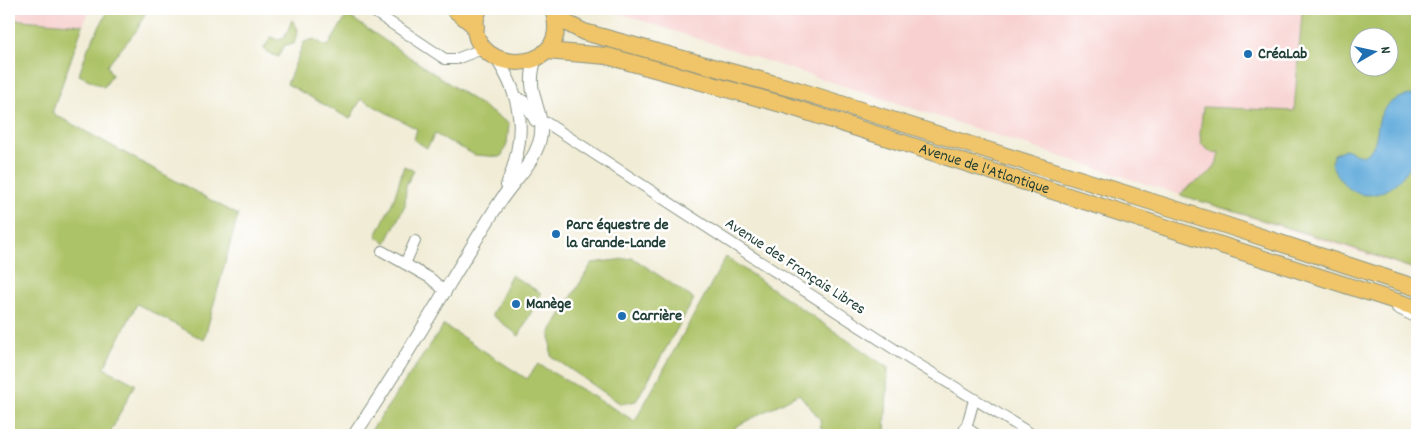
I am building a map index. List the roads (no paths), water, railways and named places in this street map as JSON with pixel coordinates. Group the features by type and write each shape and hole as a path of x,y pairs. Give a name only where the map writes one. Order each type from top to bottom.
{"main road":[{"path":"454,9 476,27 490,53"},
{"path":"476,27 479,9"},
{"path":"541,54 552,41 556,29 554,13"},
{"name":"Avenue de l'Atlantique","path":"554,13 584,32 798,90 1222,224 1417,288"},
{"name":"Avenue de l'Atlantique","path":"490,53 505,62 517,64 541,54 607,56 785,106 1417,308"}],"street":[{"path":"370,9 445,59 490,53 505,71 514,95 522,131 520,148 500,201"},
{"path":"354,435 392,380 500,201 530,162 540,142 542,122 530,85 541,54"},
{"name":"Avenue des Français Libres","path":"514,95 524,101 535,121 542,122 974,400 1033,435"},
{"path":"405,264 416,241"},
{"path":"382,251 430,278 446,292"},
{"path":"1353,287 1417,318"},
{"path":"974,400 964,431 977,435"}],"water":[{"path":"1411,95 1417,99 1418,138 1416,157 1407,171 1397,182 1374,195 1362,194 1350,189 1340,179 1331,163 1334,154 1345,149 1362,156 1370,151 1381,115 1386,106 1396,99"}],"place":[{"name":"CréaLab","path":"1248,54"},
{"name":"Parc équestre de la Grande-Lande","path":"556,234"},
{"name":"Manège","path":"516,304"},
{"name":"Carrière","path":"622,316"}]}
